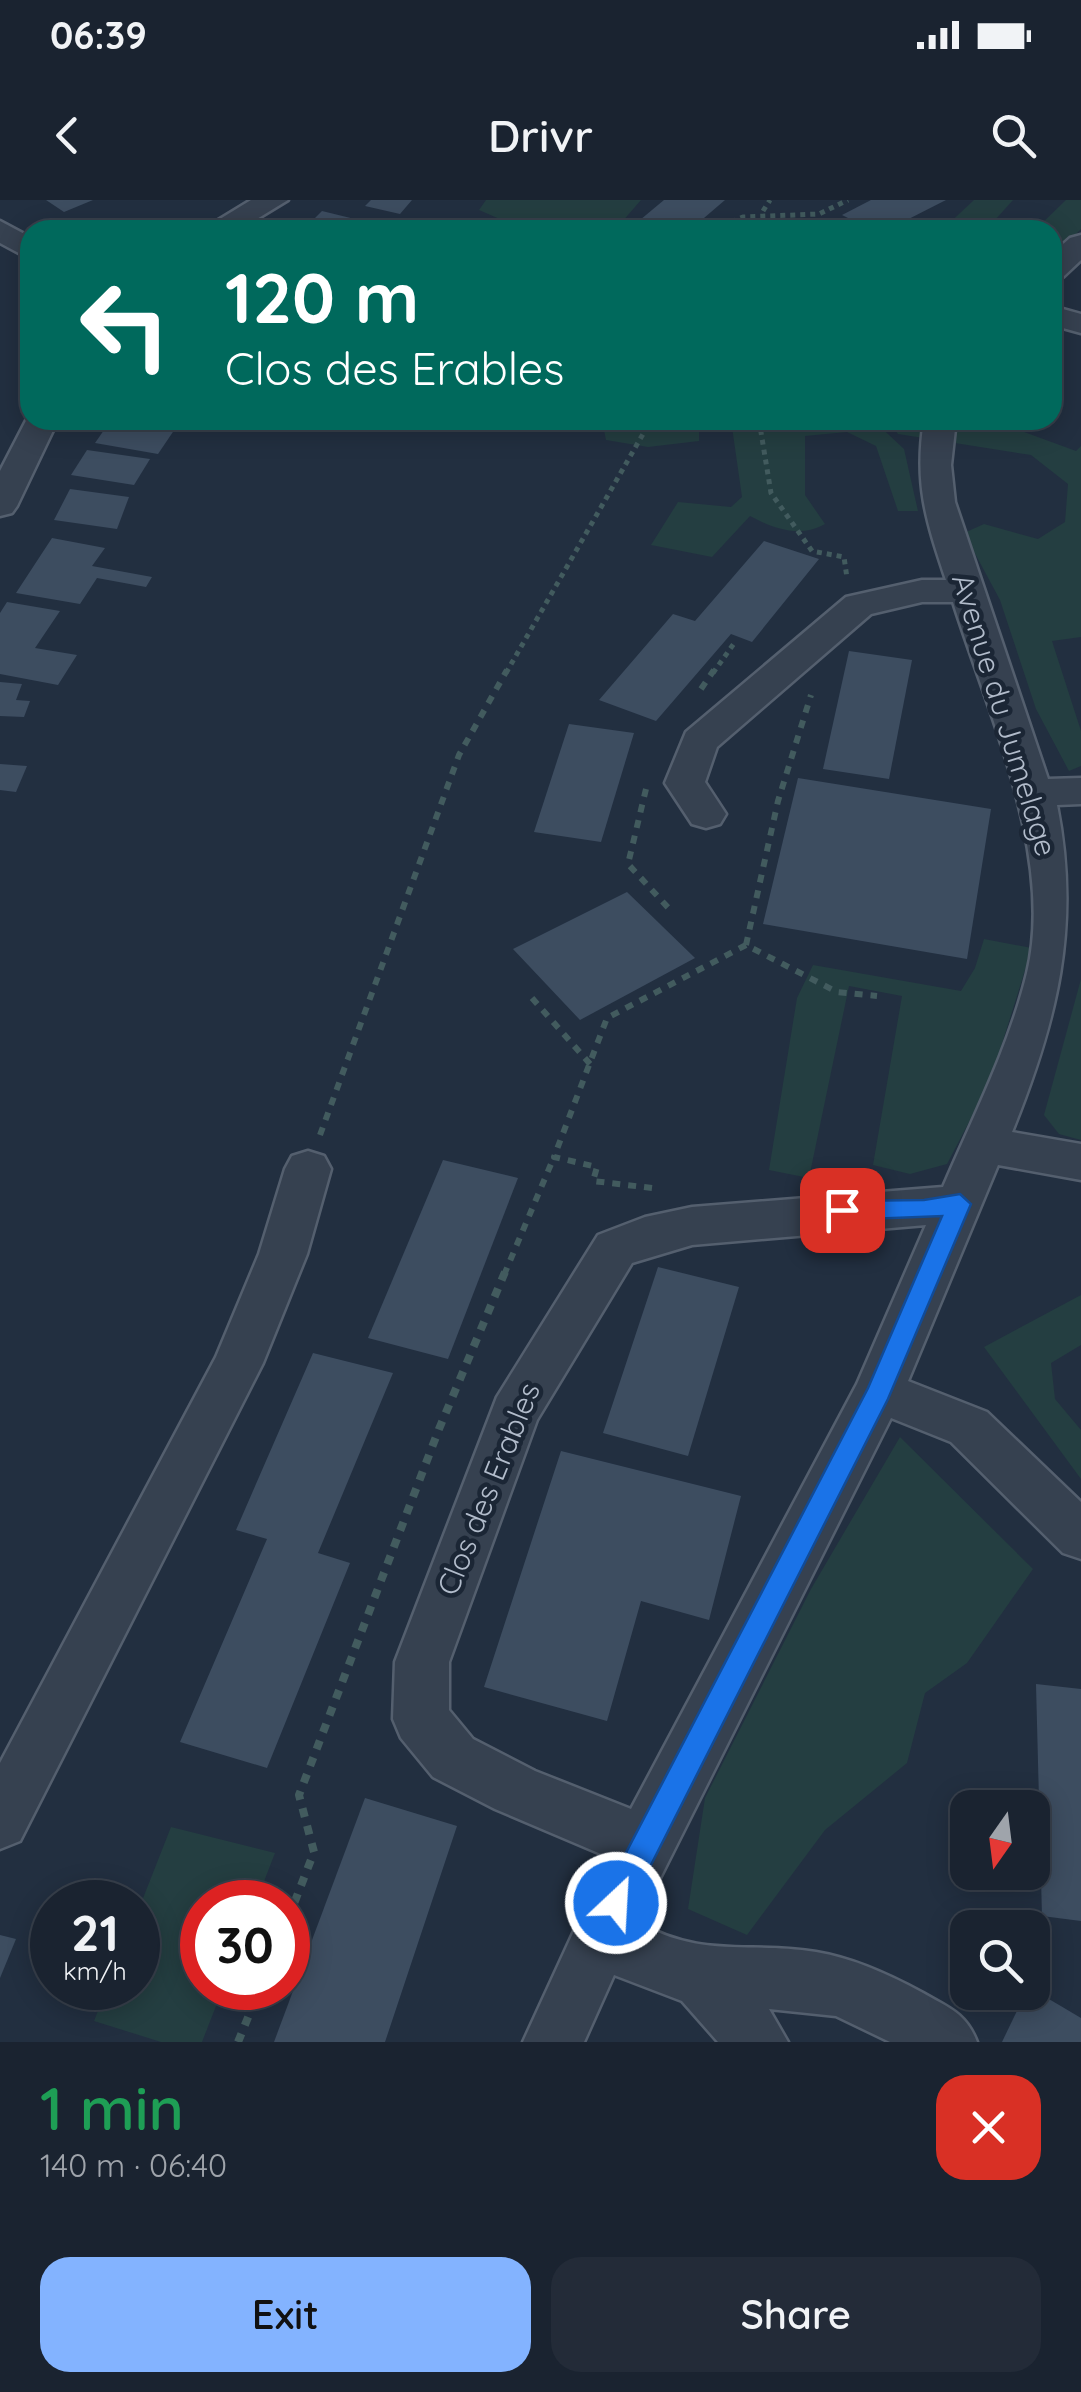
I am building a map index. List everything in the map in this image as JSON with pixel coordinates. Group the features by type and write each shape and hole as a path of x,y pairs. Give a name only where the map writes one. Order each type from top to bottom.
{"street":[{"path":"235,220 272,200"},
{"path":"1062,262 1081,244"},
{"path":"0,506 37,430"},
{"name":"Avenue du Jumelage","path":"554,2042 644,1843 879,1392 1027,1042 1049,971 1055,907 1051,860 1034,793 938,502 934,465 939,430"},
{"path":"706,814 685,782 693,753 700,742 794,658 858,605 922,592 965,591"},
{"path":"1034,793 1081,791"},
{"path":"985,1145 1081,1162"},
{"path":"0,1822 238,1363 283,1254 308,1169"},
{"name":"Clos des Erables","path":"644,1843 515,1790 453,1758 420,1719 422,1662 515,1412 615,1249 645,1236 692,1226 960,1204"},
{"path":"879,1392 968,1426 1081,1536"},
{"path":"601,1934 647,1961 700,1978 735,1984 791,1979 858,1989 948,2042"},
{"path":"700,1978 758,2042"}],"path":[{"path":"764,211 770,200"},
{"path":"725,220 733,213 764,211 817,215 848,200"},
{"path":"308,1169 459,755 645,430"},
{"path":"303,1880 314,1852 299,1794 440,1428 607,1018 746,945 778,801 818,675 794,658"},
{"path":"746,945 838,992 878,996"},
{"path":"532,998 591,1065"},
{"path":"554,1156 597,1167 593,1181 652,1188"},
{"path":"238,2042 251,2010"}],"green space":[{"path":"486,200 641,200 624,220 502,220 479,210"},
{"path":"974,200 1013,200 995,220 953,220"},
{"path":"1066,200 1081,200 1081,229 1062,248 1062,220 1045,220"},
{"path":"604,430 699,430 699,441 648,447 606,440"},
{"path":"732,430 884,430 904,449 918,511 898,511 876,446 847,432 805,436 805,495 825,524 787,530 750,516 712,557 651,545 678,502 731,507 742,497"},
{"path":"895,430 1019,430 1076,451 1081,446 1081,637 1052,641 1081,731 1081,766 1069,771 1036,709 1000,600 964,533 984,524 1038,539 1065,522 1068,484 1031,455 898,434"},
{"path":"984,939 1032,948 990,1082 947,1164 910,1174 873,1165 902,996 849,986 809,1178 769,1170 797,998 813,965 961,991 975,968"},
{"path":"1081,979 1081,1140 1059,1134 1044,1115"},
{"path":"1081,1295 1081,1345 1051,1363 1055,1399 1081,1430 1081,1479 984,1347"},
{"path":"900,1437 1033,1569 967,1663 925,1693 907,1763 825,1830 747,1935 688,1909 705,1798 811,1589"},
{"path":"171,1827 275,1853 265,1880 180,1880 180,2010 214,2010 202,2042 161,2042 94,2021 98,2010 160,2010 160,1880 150,1880"}],"building":[{"path":"46,200 93,200 64,212"},
{"path":"371,200 412,200 400,214 365,206"},
{"path":"664,200 725,200 702,220 640,220"},
{"path":"871,200 946,200 907,220 852,220 842,215"},
{"path":"322,211 359,220 313,220"},
{"path":"104,430 174,430 158,454 95,443"},
{"path":"87,450 150,459 134,485 71,475"},
{"path":"70,489 129,497 117,529 54,520"},
{"path":"52,538 105,548 92,566 152,577 146,587 97,578 80,604 16,593"},
{"path":"764,541 819,559 752,642 731,634 656,721 599,700 673,614 695,621"},
{"path":"7,602 60,611 35,648 77,655 58,685 0,674 0,613"},
{"path":"849,651 912,660 889,779 823,769"},
{"path":"0,682 22,684 16,700 30,701 24,717 0,716"},
{"path":"569,724 634,733 601,842 534,832"},
{"path":"0,764 27,766 16,792 0,790"},
{"path":"798,778 991,809 967,959 763,924"},
{"path":"627,892 695,958 580,1020 513,949"},
{"path":"443,1160 518,1178 448,1359 368,1338"},
{"path":"658,1267 739,1287 688,1456 603,1433"},
{"path":"313,1353 393,1373 318,1553 350,1563 267,1768 180,1742 267,1539 236,1530"},
{"path":"561,1451 741,1496 709,1620 641,1601 607,1721 484,1687"},
{"path":"1036,1684 1081,1689 1081,1921 1050,1917 1050,1910 1042,1910 1041,1890 1050,1890 1050,1790 1039,1790"},
{"path":"365,1798 457,1826 385,2042 274,2042 286,2010 310,2010 310,1945"},
{"path":"0,1935 16,1939 0,1978"},
{"path":"1050,2000 1081,2018 1081,2042 1002,2042 1017,2010 1050,2010"}],"route":[{"path":"616,1903 879,1392 960,1204 924,1210 842,1210"}]}
